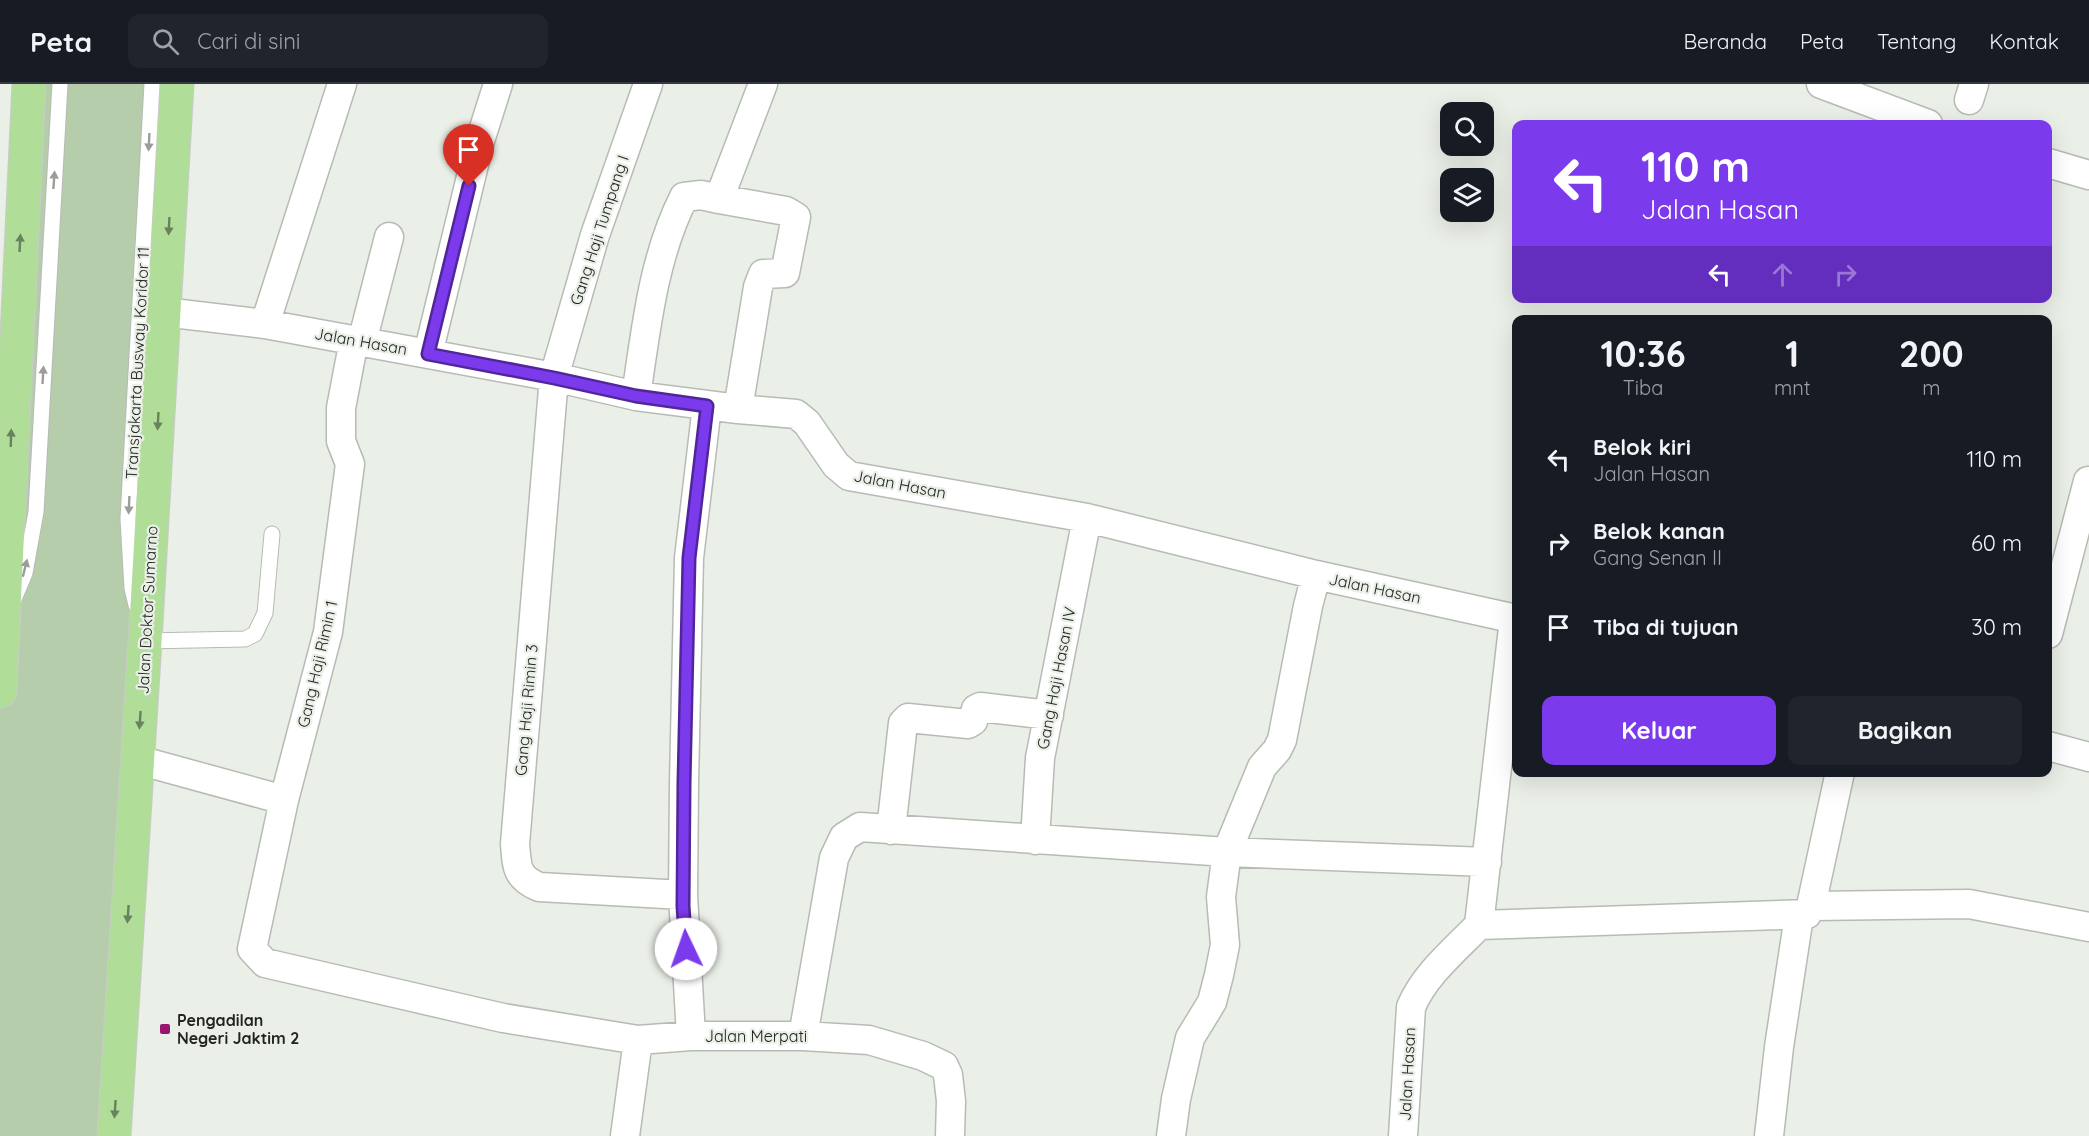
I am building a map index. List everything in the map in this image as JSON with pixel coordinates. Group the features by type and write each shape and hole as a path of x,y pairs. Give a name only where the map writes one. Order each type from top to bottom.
{"main road":[{"path":"0,691 9,285 29,84"},
{"name":"Jalan Doktor Sumarno","path":"114,1136 177,84"}],"street":[{"path":"265,324 342,84"},
{"path":"428,354 479,144 498,84"},
{"name":"Gang Haji Tumpang I","path":"554,378 595,235 648,84"},
{"path":"719,199 763,84"},
{"path":"1821,84 1917,120"},
{"path":"2052,164 2089,175"},
{"path":"636,396 653,285 666,242 684,197 701,195 786,211 796,217 785,273 763,274 758,287 738,410"},
{"name":"Gang Haji Rimin 1","path":"389,237 341,408 341,441 350,464 328,632 284,801 252,949 265,963 503,1018 638,1040"},
{"name":"Jalan Hasan","path":"164,312 265,324 554,378 636,396 738,410 796,414 807,423 836,465 849,476 1087,518 1316,575 1512,618"},
{"name":"Gang Haji Rimin 3","path":"554,378 515,844 519,872 525,881 539,887 683,895"},
{"name":"Jalan Merpati","path":"707,406 689,558 683,895 691,1036 803,1036 869,1040 923,1056 944,1066 948,1075 951,1101 950,1136"},
{"path":"2052,619 2088,481"},
{"name":"Gang Haji Hasan IV","path":"1035,840 1041,758 1087,518"},
{"path":"1171,1136 1176,1099 1190,1038 1212,1002 1225,945 1221,897 1227,852 1262,767 1277,750 1282,740 1316,575"},
{"path":"1512,644 1479,925 1970,904 2089,927"},
{"path":"891,830 903,723 908,718 968,724 972,721 976,709 980,707 1049,715"},
{"path":"2052,747 2089,757"},
{"path":"138,760 284,801"},
{"path":"1769,1136 1779,1047 1805,911 1839,777"},
{"path":"803,1036 834,858 844,837 860,827 1227,852 1486,862"},
{"name":"Jalan Hasan","path":"1403,1136 1411,1007 1428,978 1479,925"},
{"path":"625,1136 638,1040 691,1036"}],"lane":[{"path":"2,622 25,573 36,512 60,84"},
{"name":"Transjakarta Busway Koridor 11","path":"145,640 132,588 128,519 152,84"},
{"path":"145,640 245,639 255,634 265,614 272,534"}],"green space":[{"path":"31,84 177,84 114,1136 0,1136 0,692"}],"place":[{"name":"Pengadilan Negeri Jaktim 2","path":"165,1029"}],"route":[{"path":"469,186 428,354 636,396 707,406 689,558 683,906 686,949"}]}
